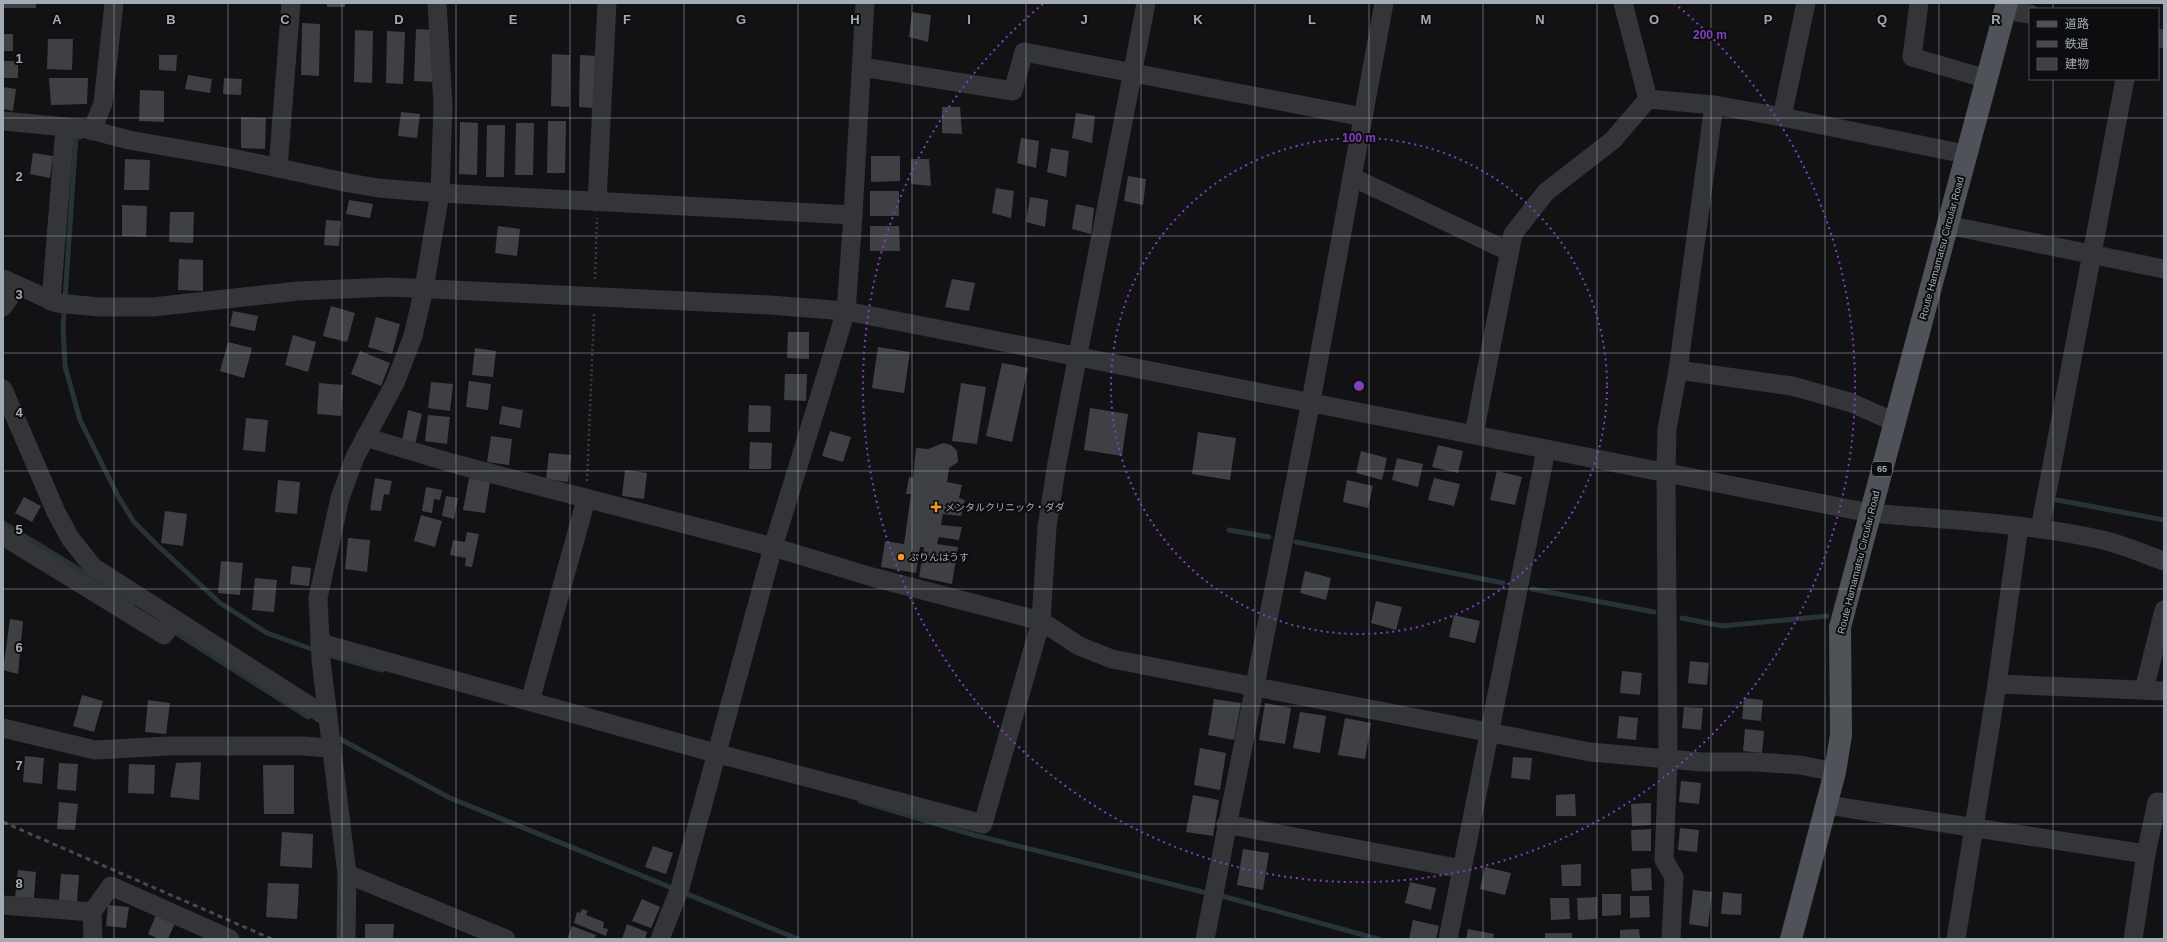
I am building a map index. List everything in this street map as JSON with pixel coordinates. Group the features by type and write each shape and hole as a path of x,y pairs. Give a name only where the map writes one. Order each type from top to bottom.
{"main road":[{"name":"Route Hamamatsu Circular Road","path":"1791,939 1827,805 1835,772 1841,735 1839,635 1965,154 2006,6"}],"street":[{"path":"59,303 79,129 104,103 114,3"},
{"path":"278,168 291,3"},
{"path":"346,939 347,874 330,748 320,652 318,598 340,498 355,457 395,383 413,336 424,289 440,193 443,105 437,3"},
{"path":"597,202 607,3"},
{"path":"660,939 679,893 715,753 773,547 846,311 865,3"},
{"path":"320,652 530,701 715,753 983,824 1041,621 1047,526 1057,463 1146,3"},
{"path":"1205,939 1226,824 1311,401 1384,3"},
{"path":"1623,3 1648,99"},
{"path":"1782,117 1806,3"},
{"path":"1919,3 1912,57 1987,79"},
{"path":"2006,6 2029,14"},
{"path":"862,68 1013,91 1024,52 1132,74 1363,117"},
{"path":"2040,529 2125,80"},
{"path":"1648,99 1714,105 1782,117 1965,154"},
{"path":"1474,434 1508,251 1513,234 1546,192 1613,140 1648,99"},
{"path":"1671,939 1674,877 1664,860 1668,760 1667,428 1678,370 1714,105"},
{"path":"3,121 79,129 378,188 440,193 853,216"},
{"path":"1352,177 1508,251"},
{"path":"1947,225 2091,256 2164,269"},
{"path":"3,307 10,283 59,303 153,307 298,291 389,287 846,311 1078,358 1311,401 1546,450 1666,472 1870,513 2019,526 2105,541 2164,562"},
{"path":"1678,370 1792,386 1848,402 1895,422"},
{"path":"3,389 70,538 93,567 170,626"},
{"path":"365,437 455,464 586,500 773,547 872,577 1041,621 1079,646 1112,659 1488,734 1590,752 1668,760 1702,762 1757,762 1800,765 1835,772"},
{"path":"1448,939 1546,450"},
{"path":"530,701 586,500"},
{"path":"1956,939 1997,684 2019,526"},
{"path":"3,536 170,626 327,717"},
{"path":"2144,690 2164,610"},
{"path":"1997,684 2164,691"},
{"path":"3,728 95,750 168,746 303,746 330,748"},
{"path":"2133,939 2146,854 2157,802 2164,803"},
{"path":"1827,805 2146,854"},
{"path":"1226,824 1462,869"},
{"path":"347,874 506,939"},
{"path":"93,939 92,912 111,886 230,939"},
{"path":"3,906 92,912"}],"path":[{"path":"586,500 597,202"}],"building":[{"path":"3,3 36,3 36,8 3,8"},
{"path":"327,3 345,3 345,7 327,7"},
{"path":"912,12 931,15 928,42 909,37"},
{"path":"302,23 320,24 319,76 301,75"},
{"path":"416,29 434,30 432,82 414,81"},
{"path":"355,30 373,31 372,83 354,82"},
{"path":"387,31 405,32 403,84 386,83"},
{"path":"3,34 13,34 13,51 3,51"},
{"path":"48,39 73,39 72,70 47,69"},
{"path":"552,54 570,55 569,107 551,106"},
{"path":"159,55 177,55 176,71 159,70"},
{"path":"580,55 598,56 596,108 579,107"},
{"path":"3,61 18,61 18,78 3,78"},
{"path":"188,75 212,79 210,93 185,89"},
{"path":"49,78 88,78 87,104 51,105"},
{"path":"224,78 242,79 241,95 223,94"},
{"path":"3,87 16,89 13,111 3,109"},
{"path":"140,90 164,91 164,122 139,121"},
{"path":"942,107 960,107 962,134 942,133"},
{"path":"401,112 420,114 417,138 398,136"},
{"path":"1076,113 1095,116 1092,143 1072,138"},
{"path":"241,117 266,118 265,149 241,148"},
{"path":"548,121 566,121 565,173 547,173"},
{"path":"460,122 478,123 477,175 459,174"},
{"path":"516,123 534,123 533,175 515,175"},
{"path":"487,125 505,125 504,177 486,177"},
{"path":"1021,138 1039,141 1036,168 1017,163"},
{"path":"1051,148 1069,151 1066,177 1047,172"},
{"path":"33,153 53,156 50,178 30,174"},
{"path":"871,156 900,156 900,181 871,182"},
{"path":"125,159 150,160 149,190 124,190"},
{"path":"911,159 929,159 931,186 911,184"},
{"path":"1128,176 1146,179 1143,205 1124,201"},
{"path":"996,188 1014,191 1011,218 992,213"},
{"path":"870,191 899,191 899,216 870,216"},
{"path":"1030,197 1048,200 1045,227 1026,222"},
{"path":"349,200 373,204 370,218 346,214"},
{"path":"1076,204 1094,208 1091,234 1072,229"},
{"path":"122,205 147,206 146,237 122,236"},
{"path":"170,212 194,212 193,243 169,242"},
{"path":"326,220 341,221 339,246 324,245"},
{"path":"498,226 520,229 517,256 495,253"},
{"path":"870,226 899,226 900,251 870,251"},
{"path":"179,259 203,260 203,291 178,290"},
{"path":"952,279 975,283 969,311 945,307"},
{"path":"331,306 355,313 347,342 323,336"},
{"path":"233,311 258,316 255,331 230,326"},
{"path":"376,317 400,324 392,354 368,347"},
{"path":"788,332 809,332 809,359 787,358"},
{"path":"293,335 316,342 308,372 285,365"},
{"path":"228,342 252,348 244,378 220,371"},
{"path":"878,347 910,352 904,393 872,388"},
{"path":"475,348 496,351 493,377 472,375"},
{"path":"360,351 390,363 381,386 351,374"},
{"path":"1002,363 1028,368 1012,442 986,436"},
{"path":"785,374 807,374 806,401 784,400"},
{"path":"469,381 491,384 488,410 466,407"},
{"path":"431,382 453,384 450,411 428,408"},
{"path":"319,383 343,385 341,416 317,414"},
{"path":"961,383 986,387 977,444 952,441"},
{"path":"749,405 771,406 770,432 748,432"},
{"path":"502,406 523,410 520,428 499,424"},
{"path":"1090,408 1128,414 1122,456 1084,450"},
{"path":"408,410 422,414 415,445 402,441"},
{"path":"428,415 450,417 447,444 425,441"},
{"path":"246,418 268,420 265,452 243,450"},
{"path":"830,431 851,437 843,462 822,456"},
{"path":"1198,432 1236,438 1230,480 1192,474"},
{"path":"491,436 512,439 509,465 487,462"},
{"path":"750,442 772,443 771,469 749,469"},
{"name":"メンタルクリニック・ダダ","path":"943,443 951,445 957,451 958,462 949,468 947,482 962,485 959,498 965,500 961,516 943,514 941,525 962,527 959,540 939,537 937,544 958,547 952,584 919,577 924,547 920,547 916,573 881,567 885,541 904,544 911,494 906,494 909,477 913,478 916,448 928,449"},
{"path":"1438,445 1463,451 1458,473 1432,467"},
{"path":"1361,451 1387,458 1382,480 1356,473"},
{"path":"549,453 571,455 568,482 546,479"},
{"path":"1397,458 1423,464 1418,487 1392,480"},
{"path":"625,470 647,473 644,499 622,496"},
{"path":"1497,471 1522,477 1515,505 1490,500"},
{"path":"375,478 392,481 389,495 384,494 381,511 370,510"},
{"path":"469,478 490,482 485,513 463,510"},
{"path":"1434,478 1460,484 1454,506 1428,500"},
{"path":"278,480 300,482 297,514 275,512"},
{"path":"1347,480 1373,486 1368,508 1343,502"},
{"path":"426,487 442,490 440,500 434,499 432,513 422,511"},
{"path":"446,496 458,498 454,519 442,516"},
{"path":"24,497 41,506 32,522 15,513"},
{"path":"165,511 187,514 183,546 161,543"},
{"path":"421,515 442,521 435,547 414,541"},
{"path":"467,532 479,534 472,567 465,566 466,558 450,555 453,540 465,542"},
{"path":"348,538 370,540 367,572 345,569"},
{"path":"221,561 243,563 240,595 218,593"},
{"path":"292,566 311,568 309,586 290,584"},
{"path":"1305,571 1331,578 1326,600 1300,593"},
{"path":"255,578 277,580 274,612 252,610"},
{"path":"1376,601 1402,607 1396,630 1371,623"},
{"path":"1454,615 1480,621 1475,643 1449,637"},
{"path":"10,619 23,621 18,674 3,670"},
{"path":"1690,661 1709,663 1707,685 1688,683"},
{"path":"1622,671 1642,673 1640,695 1620,693"},
{"path":"82,695 103,701 94,732 73,726"},
{"path":"1744,698 1763,700 1761,721 1742,719"},
{"path":"1214,699 1241,703 1234,740 1208,735"},
{"path":"148,700 170,703 166,734 145,732"},
{"path":"1265,703 1291,708 1285,744 1259,740"},
{"path":"1684,707 1703,708 1701,730 1682,728"},
{"path":"1300,712 1326,716 1320,753 1293,748"},
{"path":"1619,716 1638,718 1636,740 1617,738"},
{"path":"1345,718 1371,723 1365,759 1338,755"},
{"path":"1745,729 1764,731 1762,753 1743,751"},
{"path":"1200,748 1226,753 1220,790 1194,785"},
{"path":"25,756 44,758 42,784 23,782"},
{"path":"1513,757 1532,758 1530,780 1511,778"},
{"path":"201,762 199,800 170,797 176,763"},
{"path":"59,763 78,764 76,791 57,789"},
{"path":"129,764 155,765 154,794 128,793"},
{"path":"263,765 294,765 294,814 264,814"},
{"path":"1681,781 1701,783 1699,804 1679,802"},
{"path":"1575,794 1576,816 1556,816 1556,795"},
{"path":"1193,795 1219,800 1213,836 1186,832"},
{"path":"59,802 78,804 75,830 57,829"},
{"path":"1651,803 1651,825 1632,826 1631,804"},
{"path":"1680,828 1699,830 1697,852 1678,850"},
{"path":"1651,829 1651,851 1632,851 1631,830"},
{"path":"282,832 313,834 312,868 280,866"},
{"path":"653,846 673,853 666,874 645,867"},
{"path":"1243,849 1269,853 1263,890 1237,885"},
{"path":"1581,864 1581,886 1562,886 1561,865"},
{"path":"1485,867 1511,873 1505,895 1480,889"},
{"path":"1651,868 1652,890 1632,891 1631,869"},
{"path":"18,870 36,872 34,898 15,897"},
{"path":"61,874 79,875 77,902 59,900"},
{"path":"1410,882 1436,888 1431,910 1405,903"},
{"path":"268,883 299,884 297,919 266,917"},
{"path":"1693,890 1712,892 1708,927 1689,924"},
{"path":"1723,892 1742,894 1741,915 1721,914"},
{"path":"1602,894 1621,894 1621,915 1602,916"},
{"path":"1630,896 1649,896 1650,917 1630,918"},
{"path":"1597,897 1597,919 1578,920 1577,898"},
{"path":"1550,898 1569,898 1570,919 1551,920"},
{"path":"642,899 660,907 651,928 632,921"},
{"path":"108,905 129,907 126,928 106,926"},
{"path":"582,909 588,911 586,915 604,922 603,928 608,929 606,936 574,923 577,912 580,913"},
{"path":"156,915 175,923 168,939 159,939 148,934"},
{"path":"1413,920 1439,926 1436,939 1409,939"},
{"path":"365,924 394,924 393,939 365,939"},
{"path":"627,924 647,932 645,939 622,939"},
{"path":"572,926 596,935 594,939 567,939"},
{"path":"1468,929 1494,934 1493,939 1466,939"},
{"path":"1639,929 1640,939 1620,939 1620,930"},
{"path":"1545,933 1572,933 1572,939 1545,939"}],"waterway":[{"path":"80,137 76,136 63,328 65,366 80,420 118,496 134,522 157,545 220,603 267,633 317,651"},
{"path":"2052,499 2164,520"},
{"path":"3,523 75,567 132,605"},
{"path":"1229,530 1269,537"},
{"path":"1296,542 1503,583"},
{"path":"1532,589 1654,612"},
{"path":"1682,618 1722,626 1827,616"},
{"path":"171,630 308,717"},
{"path":"325,654 382,670"},
{"path":"340,739 450,798 798,939"},
{"path":"860,801 974,835 1203,892"},
{"path":"1222,896 1378,939"}],"railway":[{"path":"3,822 272,939"}],"place":[{"name":"メンタルクリニック・ダダ","path":"936,507"},
{"name":"ぷりんはうす","path":"901,557"}]}
